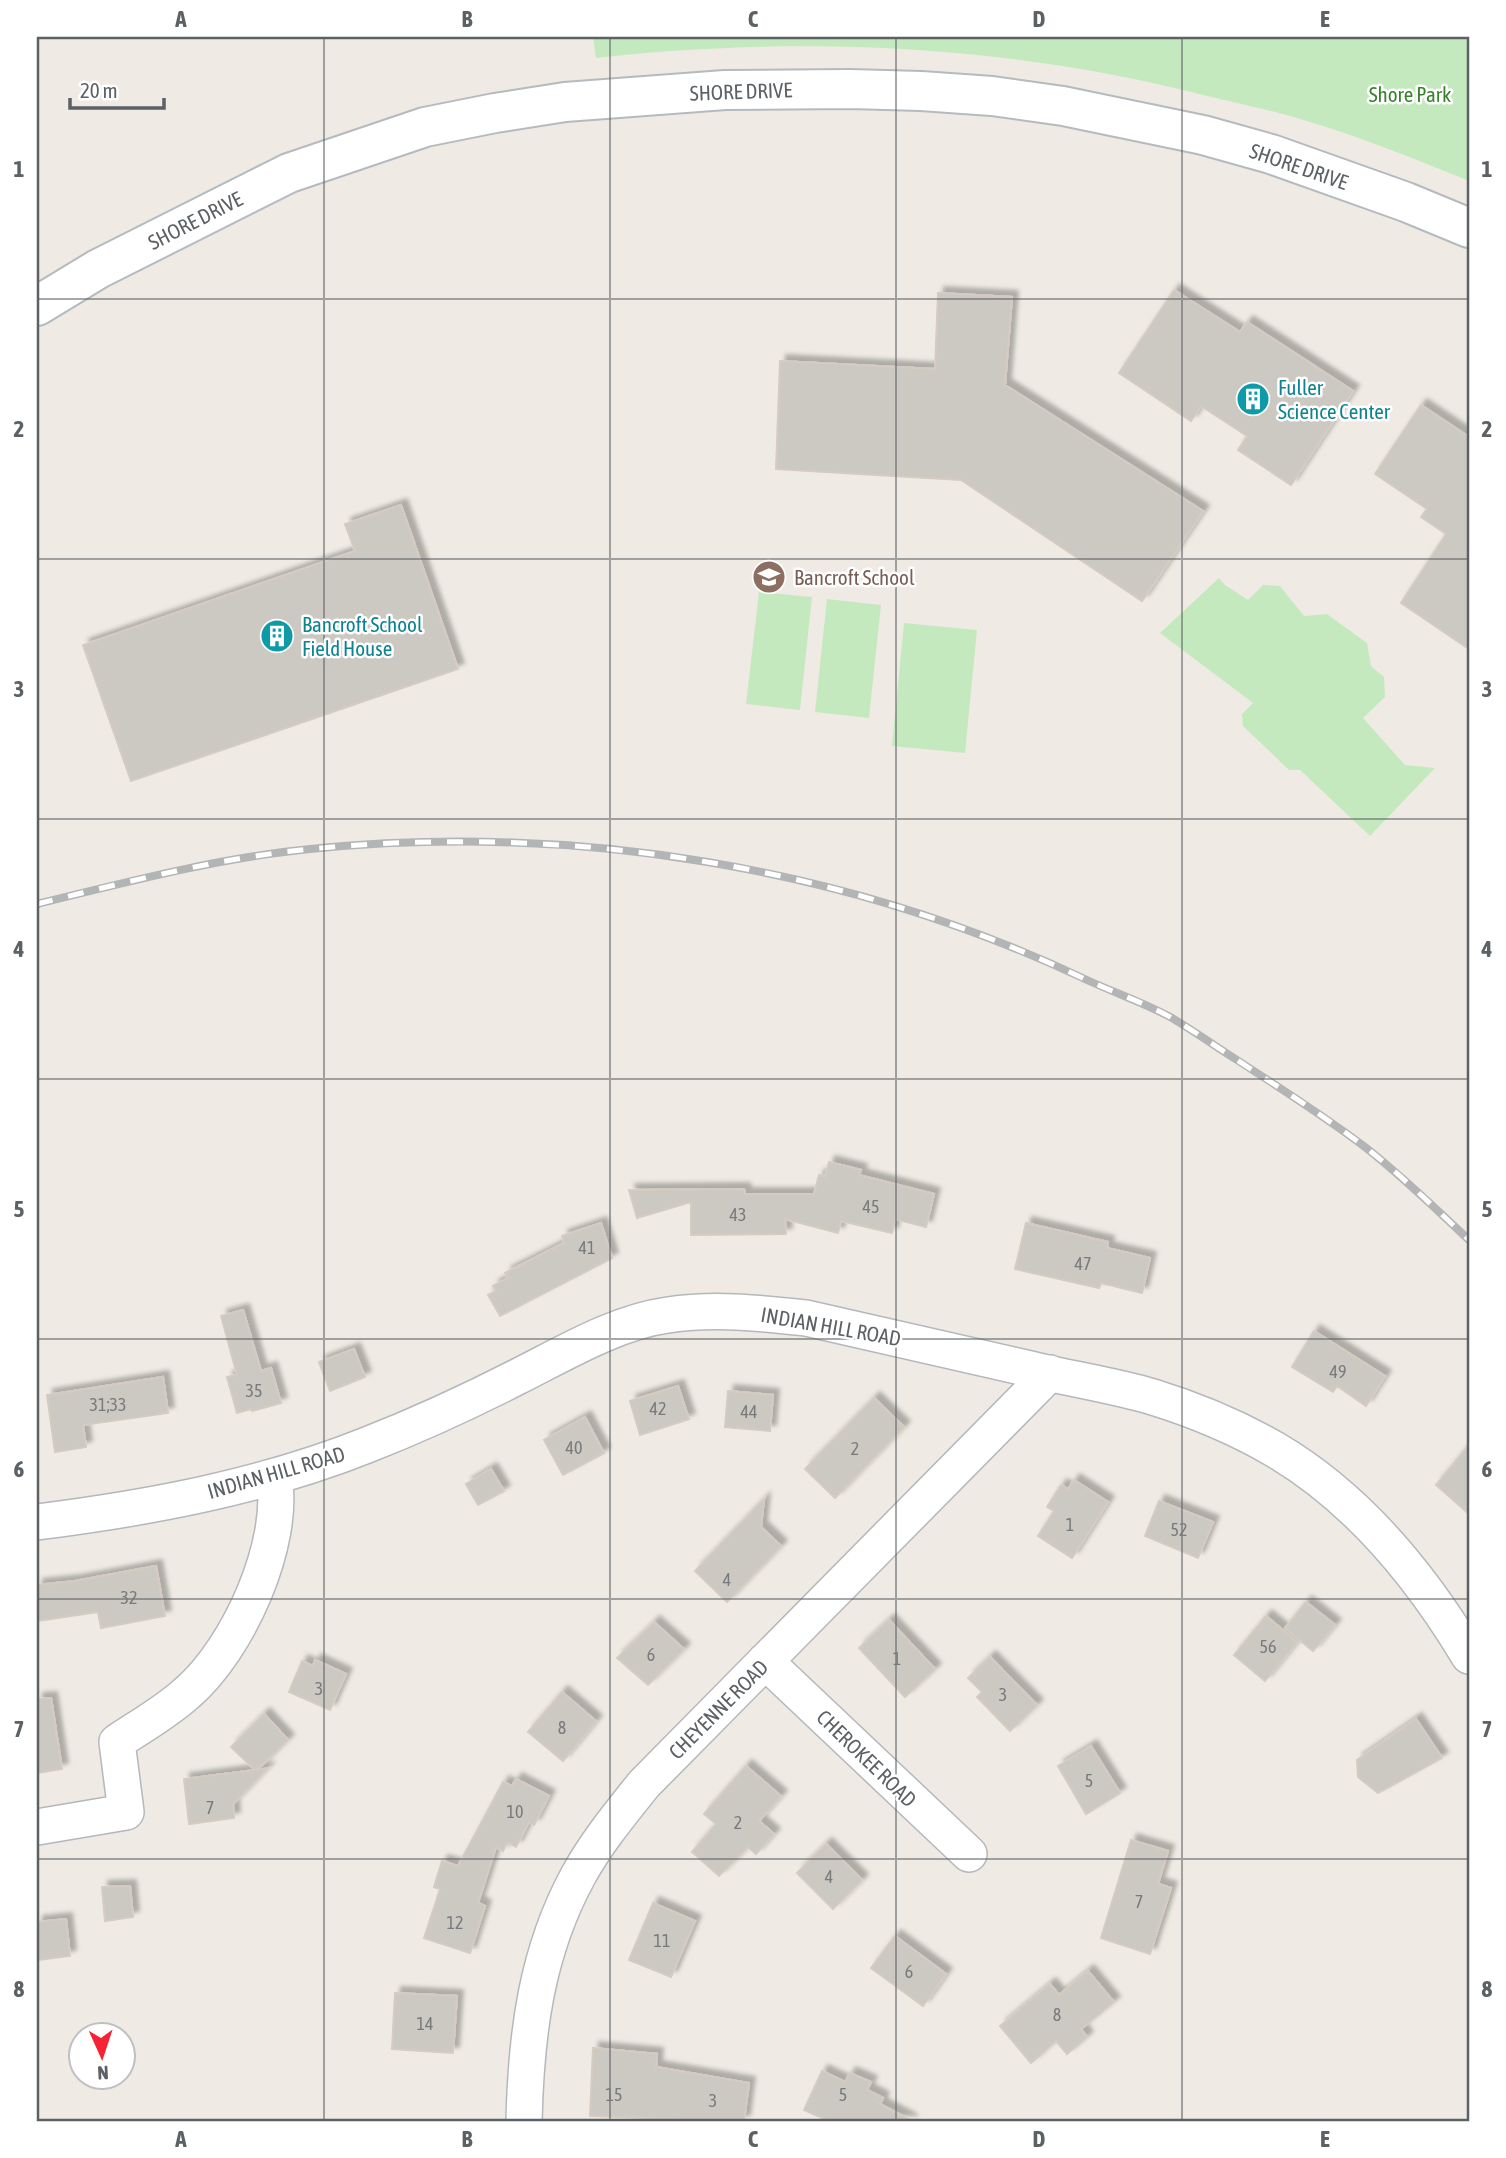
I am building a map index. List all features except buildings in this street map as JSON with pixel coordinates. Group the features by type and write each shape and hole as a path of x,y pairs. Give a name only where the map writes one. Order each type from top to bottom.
{"main road":[{"name":"SHORE DRIVE","path":"37,306 109,264 289,173 425,127 565,102 725,90 921,91 992,96 1063,106 1203,135 1271,155 1406,202 1469,228"}],"street":[{"name":"INDIAN HILL ROAD","path":"37,1522 144,1506 274,1477 320,1463 407,1429 620,1328 667,1315 730,1310 806,1318 1151,1397 1213,1419 1276,1451 1338,1496 1388,1545 1434,1602 1469,1656"},
{"name":"CHEYENNE ROAD","path":"524,2121 530,2020 540,1971 557,1921 578,1876 606,1831 644,1784 1049,1373"},
{"path":"37,1827 126,1812 117,1742 189,1692 211,1667 230,1639 246,1610 265,1561 272,1535 277,1495 274,1477"},
{"name":"CHEROKEE ROAD","path":"765,1661 969,1854"}],"green space":[{"name":"Shore Park","path":"593,37 1469,37 1469,181 1370,142 1295,117 1115,75 1042,63 967,54 818,46 670,51 596,58"},
{"path":"1219,578 1248,600 1263,585 1280,586 1304,616 1327,614 1367,643 1371,666 1384,677 1385,697 1363,718 1405,765 1435,768 1370,836 1300,770 1289,770 1243,726 1242,714 1253,703 1160,633"},
{"path":"759,592 812,597 800,710 746,704"},
{"path":"827,599 881,605 869,718 815,712"},
{"path":"904,623 977,630 965,753 892,746"}],"railway":[{"path":"37,904 241,858 310,849 410,842 509,842 609,849 707,862 805,882 901,908 995,941 1172,1018 1302,1102 1365,1147 1469,1240"}],"place":[{"name":"Fuller Science Center","path":"1253,399"},
{"name":"Bancroft School","path":"769,577"},
{"name":"Bancroft School Field House","path":"277,636"}]}
